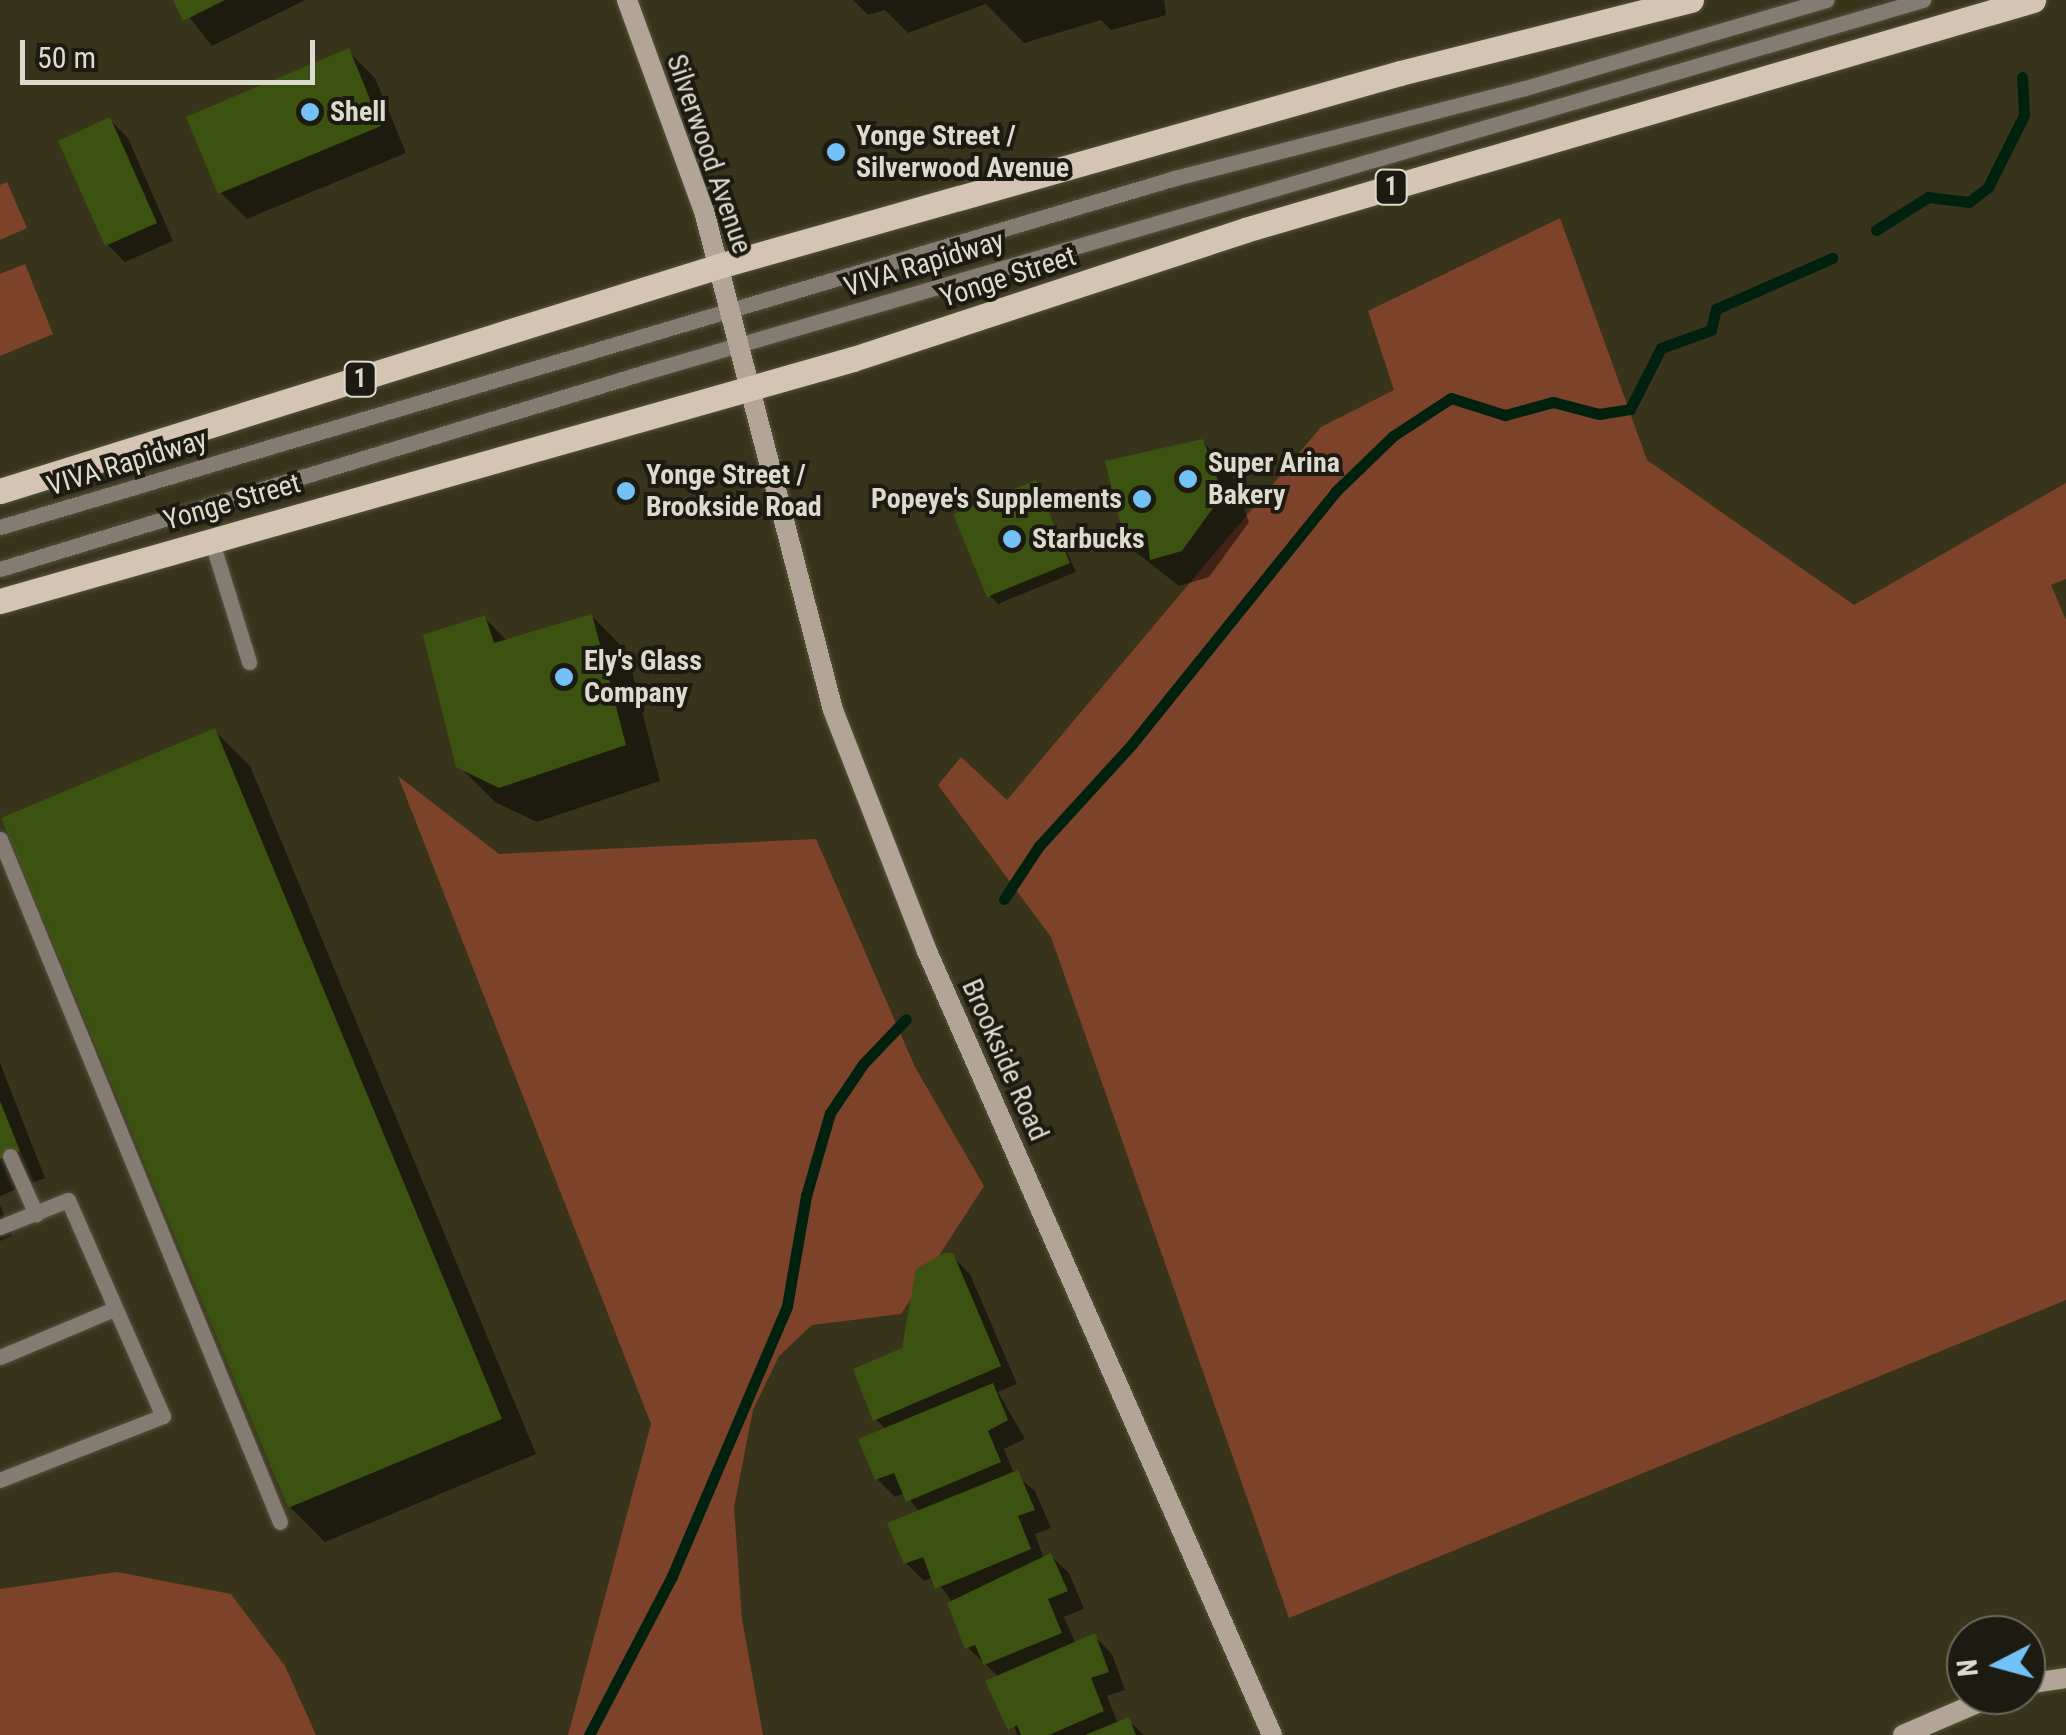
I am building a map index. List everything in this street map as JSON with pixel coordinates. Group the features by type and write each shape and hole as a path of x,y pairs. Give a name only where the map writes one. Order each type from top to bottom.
{"main road":[{"name":"1","path":"0,491 719,266 1400,73 1690,0"},
{"name":"Yonge Street","path":"0,601 752,384 853,360 1245,230 2033,0"}],"street":[{"name":"Silverwood Avenue","path":"627,0 719,266 752,384"},
{"name":"Brookside Road","path":"752,384 838,724 926,948 1272,1735"},
{"path":"1904,1735 1950,1715"}],"lane":[{"name":"VIVA Rapidway","path":"0,528 1174,178 1525,88 1826,0"},
{"name":"VIVA Rapidway","path":"0,569 739,346 1922,0"},
{"path":"212,539 249,662"},
{"path":"0,839 280,1522"},
{"path":"10,1156 36,1214"},
{"path":"0,1227 68,1200 164,1416 0,1480"},
{"path":"0,1357 114,1309"}],"shaded area":[{"path":"7,182 27,228 0,240 0,185"},
{"path":"1560,218 1647,460 1854,605 2066,483 2066,579 2051,585 2066,620 2066,1300 1289,1618 1051,937 938,785 961,757 1007,800 1321,427 1394,390 1368,311"},
{"path":"25,264 53,334 0,356 0,274"},
{"path":"398,776 499,854 816,839 915,1067 984,1186 901,1314 812,1325 779,1356 753,1410 734,1507 742,1619 763,1735 568,1735 651,1424"},
{"path":"117,1572 231,1594 285,1666 316,1735 0,1735 0,1589"}],"building":[{"path":"173,0 225,0 183,21"},
{"path":"349,48 381,126 218,194 186,117"},
{"path":"110,117 157,223 105,246 58,141"},
{"path":"1203,439 1223,494 1182,551 1150,560 1147,535 1126,547 1105,461"},
{"name":"Starbucks","path":"1036,480 1070,563 987,597 953,514"},
{"path":"592,614 626,745 499,788 456,767 423,635 485,615 494,643"},
{"path":"215,728 502,1419 288,1508 1,818"},
{"path":"0,1101 20,1151 0,1159"},
{"path":"944,1253 953,1253 1001,1366 873,1421 853,1369 902,1348 916,1269"},
{"path":"993,1383 1008,1420 988,1431 1001,1462 906,1502 894,1473 875,1480 858,1439"},
{"path":"1018,1470 1035,1510 1018,1516 1031,1549 935,1589 923,1557 904,1564 887,1523"},
{"path":"1051,1553 1068,1591 1048,1599 1062,1633 984,1665 975,1645 965,1649 947,1603"},
{"path":"1095,1633 1109,1672 1091,1678 1104,1711 1049,1735 1021,1735 1017,1725 1008,1730 985,1681"},
{"path":"1129,1717 1136,1735 1085,1735"}],"waterway":[{"path":"1876,230 1928,197 1969,202 1988,187 2024,115 2022,77"},
{"path":"1004,899 1039,846 1132,744 1335,492 1393,436 1451,398 1505,415 1553,402 1599,414 1630,409 1661,348 1711,330 1716,309 1832,258"},
{"path":"589,1735 672,1576 787,1306 806,1196 830,1113 863,1064 906,1019"}],"place":[{"name":"Shell","path":"310,112"},
{"name":"Yonge Street / Silverwood Avenue","path":"836,152"},
{"name":"Super Arina Bakery","path":"1188,479"},
{"name":"Yonge Street / Brookside Road","path":"626,491"},
{"name":"Popeye's Supplements","path":"1142,499"},
{"name":"Starbucks","path":"1012,539"},
{"name":"Ely's Glass Company","path":"564,677"}]}
